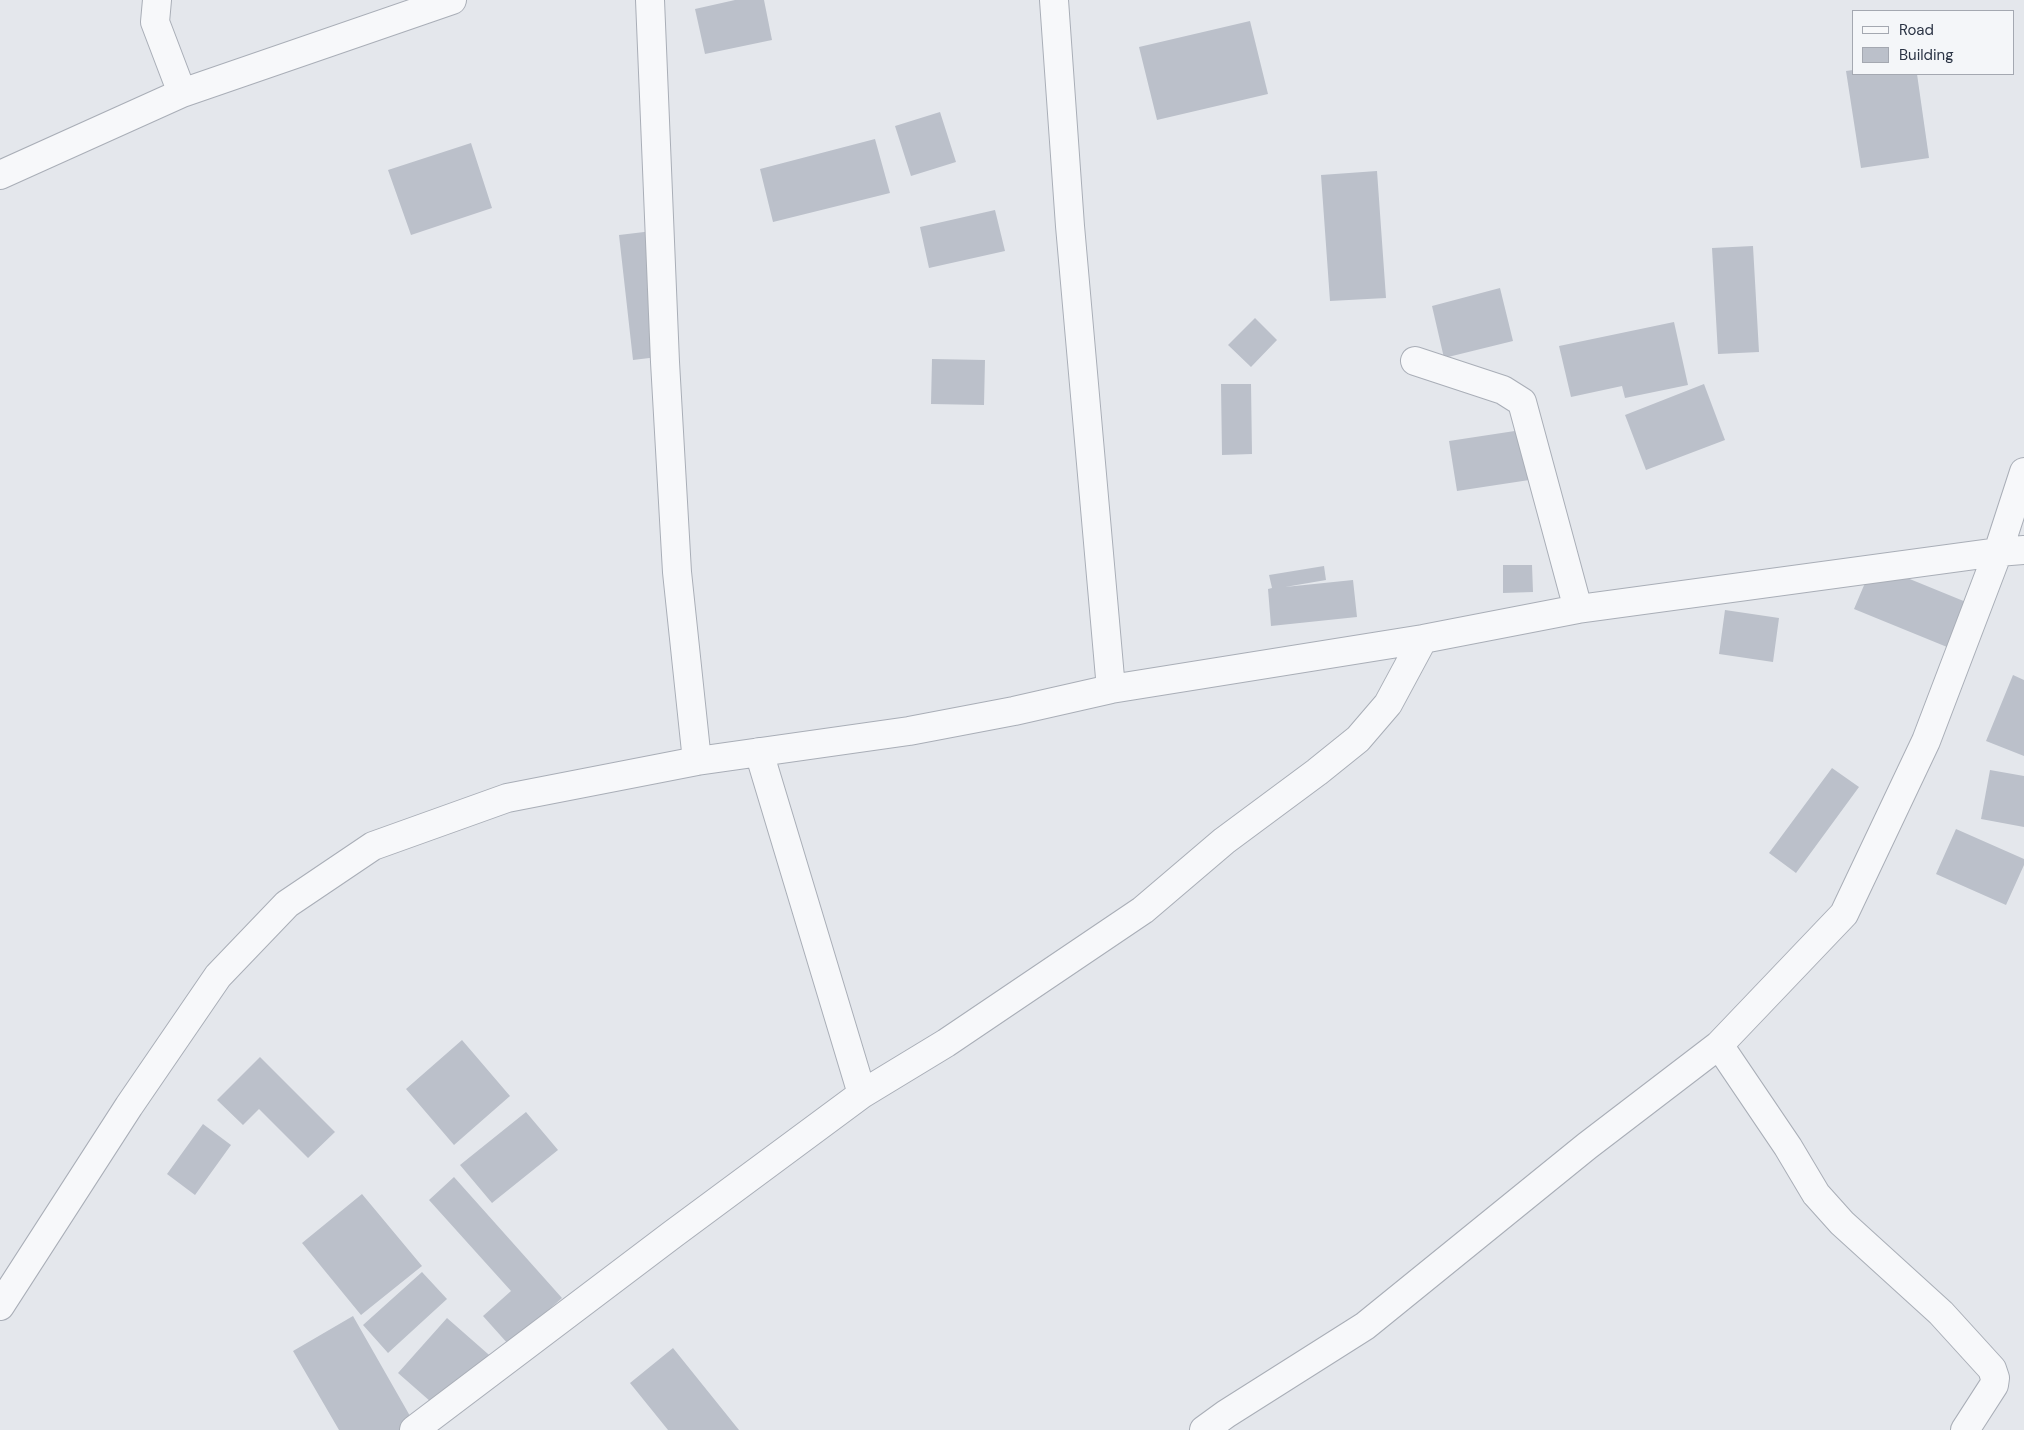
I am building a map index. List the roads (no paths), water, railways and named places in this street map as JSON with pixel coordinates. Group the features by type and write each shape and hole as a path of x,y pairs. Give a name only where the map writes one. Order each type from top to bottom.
{"street":[{"path":"157,0 155,22 182,93"},
{"path":"0,175 182,93 452,0"},
{"path":"650,0 665,362 677,572 697,761"},
{"path":"1054,0 1070,226 1111,689"},
{"path":"1415,361 1503,390 1522,402 1578,608"},
{"path":"1204,1430 1226,1414 1365,1326 1587,1146 1719,1045 1844,914 1926,741 2011,551 2024,472"},
{"path":"0,1306 129,1106 218,976 287,904 373,846 498,801 697,761 910,731 1014,711 1111,689 1423,639 1578,608 2011,551"},
{"path":"414,1430 862,1094 946,1043 1144,910 1224,842 1358,739 1388,704 1423,639"},
{"path":"759,752 862,1094"},
{"path":"1719,1045 1783,1139 1816,1194 1842,1223 1940,1313 1992,1369 1995,1378 1994,1385 1965,1430"}]}
